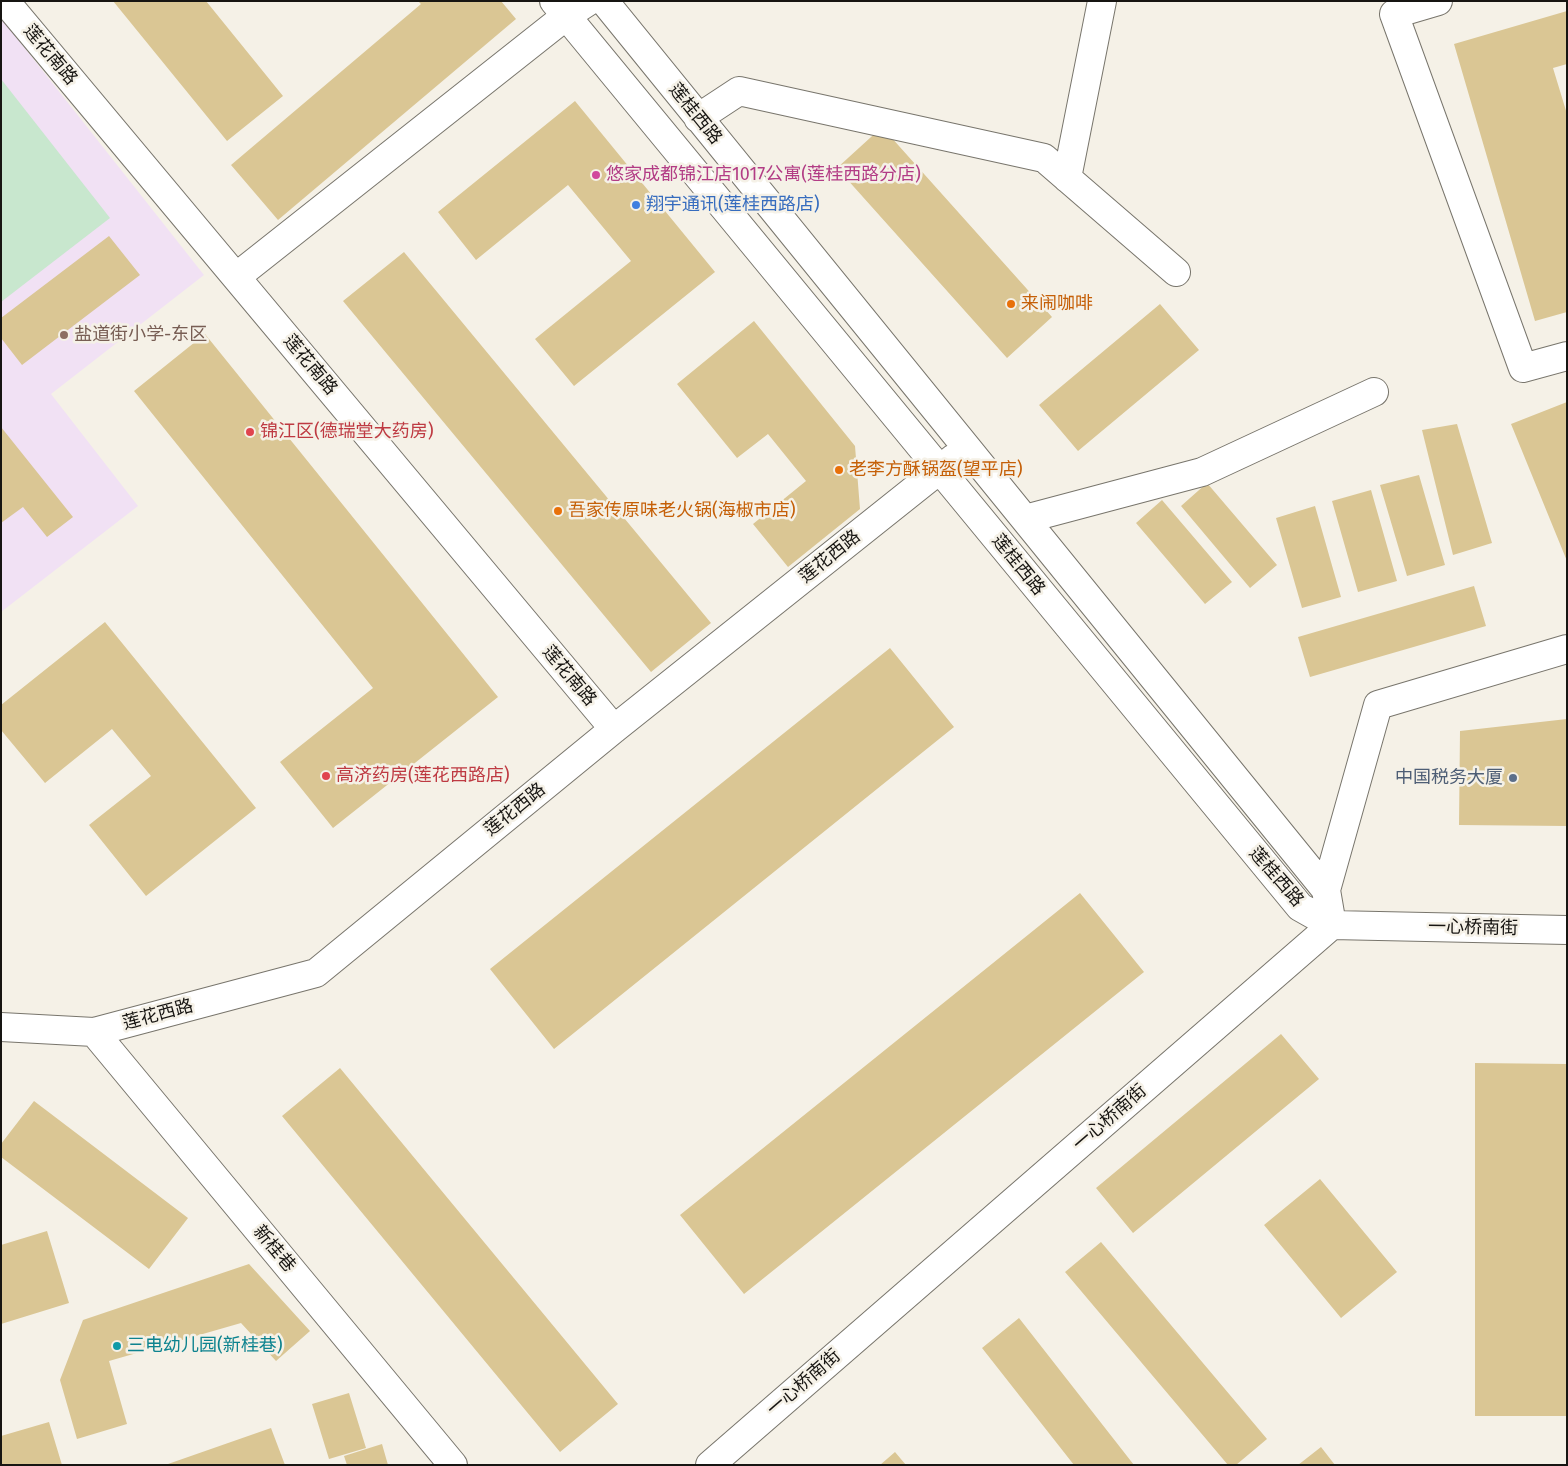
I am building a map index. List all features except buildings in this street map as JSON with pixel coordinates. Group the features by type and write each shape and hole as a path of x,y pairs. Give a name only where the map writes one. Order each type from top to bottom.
{"street":[{"name":"莲花南路","path":"6,1 614,729"},
{"path":"236,277 560,9 588,1"},
{"name":"莲桂西路","path":"604,1 1326,890 1332,925"},
{"path":"1067,178 1102,1"},
{"path":"1438,1 1394,14 1523,368 1567,356"},
{"name":"莲桂西路","path":"560,9 1300,907 1332,925"},
{"path":"698,118 738,91 1044,158 1176,272"},
{"path":"1025,519 1202,472 1374,392"},
{"name":"莲花西路","path":"1,1026 94,1032 316,973 614,729 967,448"},
{"path":"1326,890 1378,705 1567,649"},
{"name":"一心桥南街","path":"710,1465 1332,925 1567,930"},
{"name":"新桂巷","path":"94,1032 453,1465"}],"shaded area":[{"name":"盐道街小学-东区","path":"1,18 204,275 51,394 138,506 1,612"}],"green space":[{"path":"1,79 110,218 1,302"}],"place":[{"name":"悠家成都锦江店1017公寓(莲桂西路分店)","path":"596,175"},
{"name":"翔宇通讯(莲桂西路店)","path":"636,205"},
{"name":"来闹咖啡","path":"1011,304"},
{"name":"盐道街小学-东区","path":"64,335"},
{"name":"锦江区(德瑞堂大药房)","path":"250,432"},
{"name":"老李方酥锅盔(望平店)","path":"839,470"},
{"name":"吾家传原味老火锅(海椒市店)","path":"558,511"},
{"name":"高济药房(莲花西路店)","path":"326,776"},
{"name":"中国税务大厦","path":"1513,778"},
{"name":"三电幼儿园(新桂巷)","path":"117,1346"}]}
